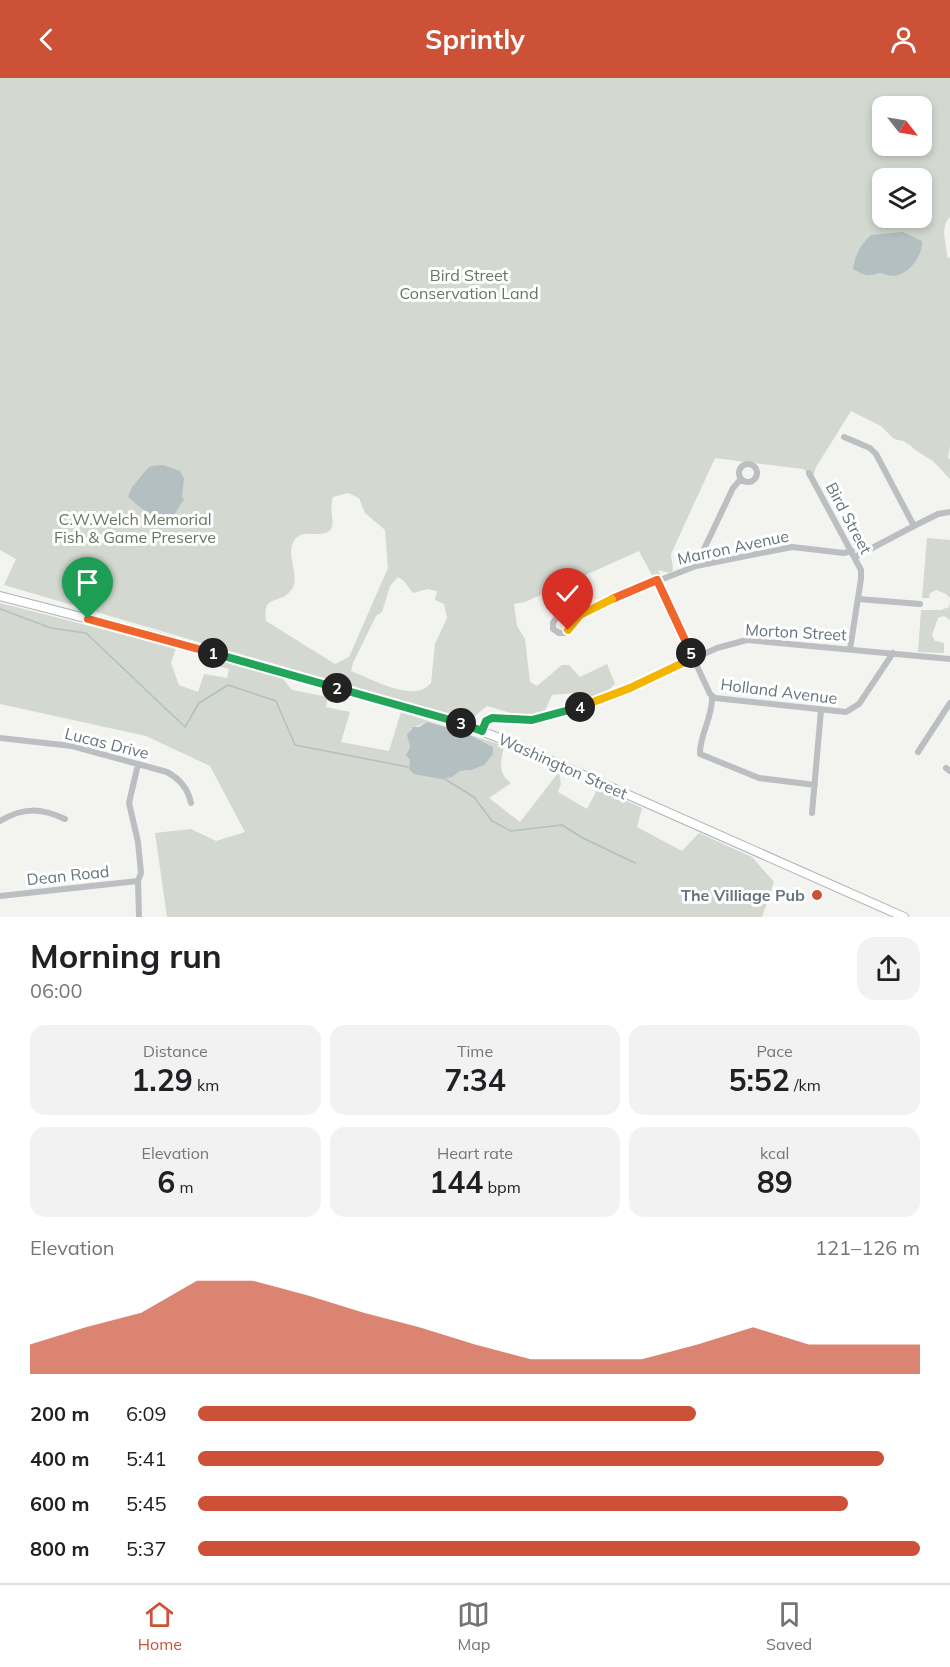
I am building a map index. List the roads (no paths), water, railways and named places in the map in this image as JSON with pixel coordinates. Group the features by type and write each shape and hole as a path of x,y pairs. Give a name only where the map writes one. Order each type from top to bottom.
{"main road":[{"name":"Washington Street","path":"0,596 155,636 417,710 482,731 904,917"}],"street":[{"path":"844,437 870,448 876,454 914,526"},
{"name":"Bird Street","path":"809,473 861,570 850,649"},
{"path":"696,566 733,488 741,479"},
{"path":"853,554 938,514 950,512"},
{"name":"Marron Avenue","path":"580,615 619,596 696,566 792,548 853,554"},
{"name":"Holland Avenue","path":"657,580 712,697 841,712 855,708 893,653"},
{"path":"858,599 920,604"},
{"name":"Morton Street","path":"482,731 486,721 492,718 529,721 568,711 630,688 693,658 726,645 747,640 950,659"},
{"path":"712,697 710,716 699,752 719,763 759,778 815,785"},
{"path":"918,752 950,703"},
{"path":"812,813 821,710"},
{"name":"Lucas Drive","path":"0,738 72,746 138,764 173,776 186,789 191,803"},
{"path":"138,764 129,803 142,876 138,881 139,917"},
{"path":"0,821 15,813 31,809 45,810 65,819"},
{"name":"Dean Road","path":"0,896 138,881"}],"waterway":[{"path":"0,609 51,628 86,633 185,727 199,703 228,685 276,701 295,745 408,767"},
{"path":"443,778 474,797 492,821 511,831 562,825 581,837 635,863"}],"place":[{"name":"The Villiage Pub","path":"817,895"}],"park label":[{"name":"Bird Street Conservation Land","path":"469,284"},
{"name":"C.W.Welch Memorial Fish & Game Preserve","path":"135,528"}]}
